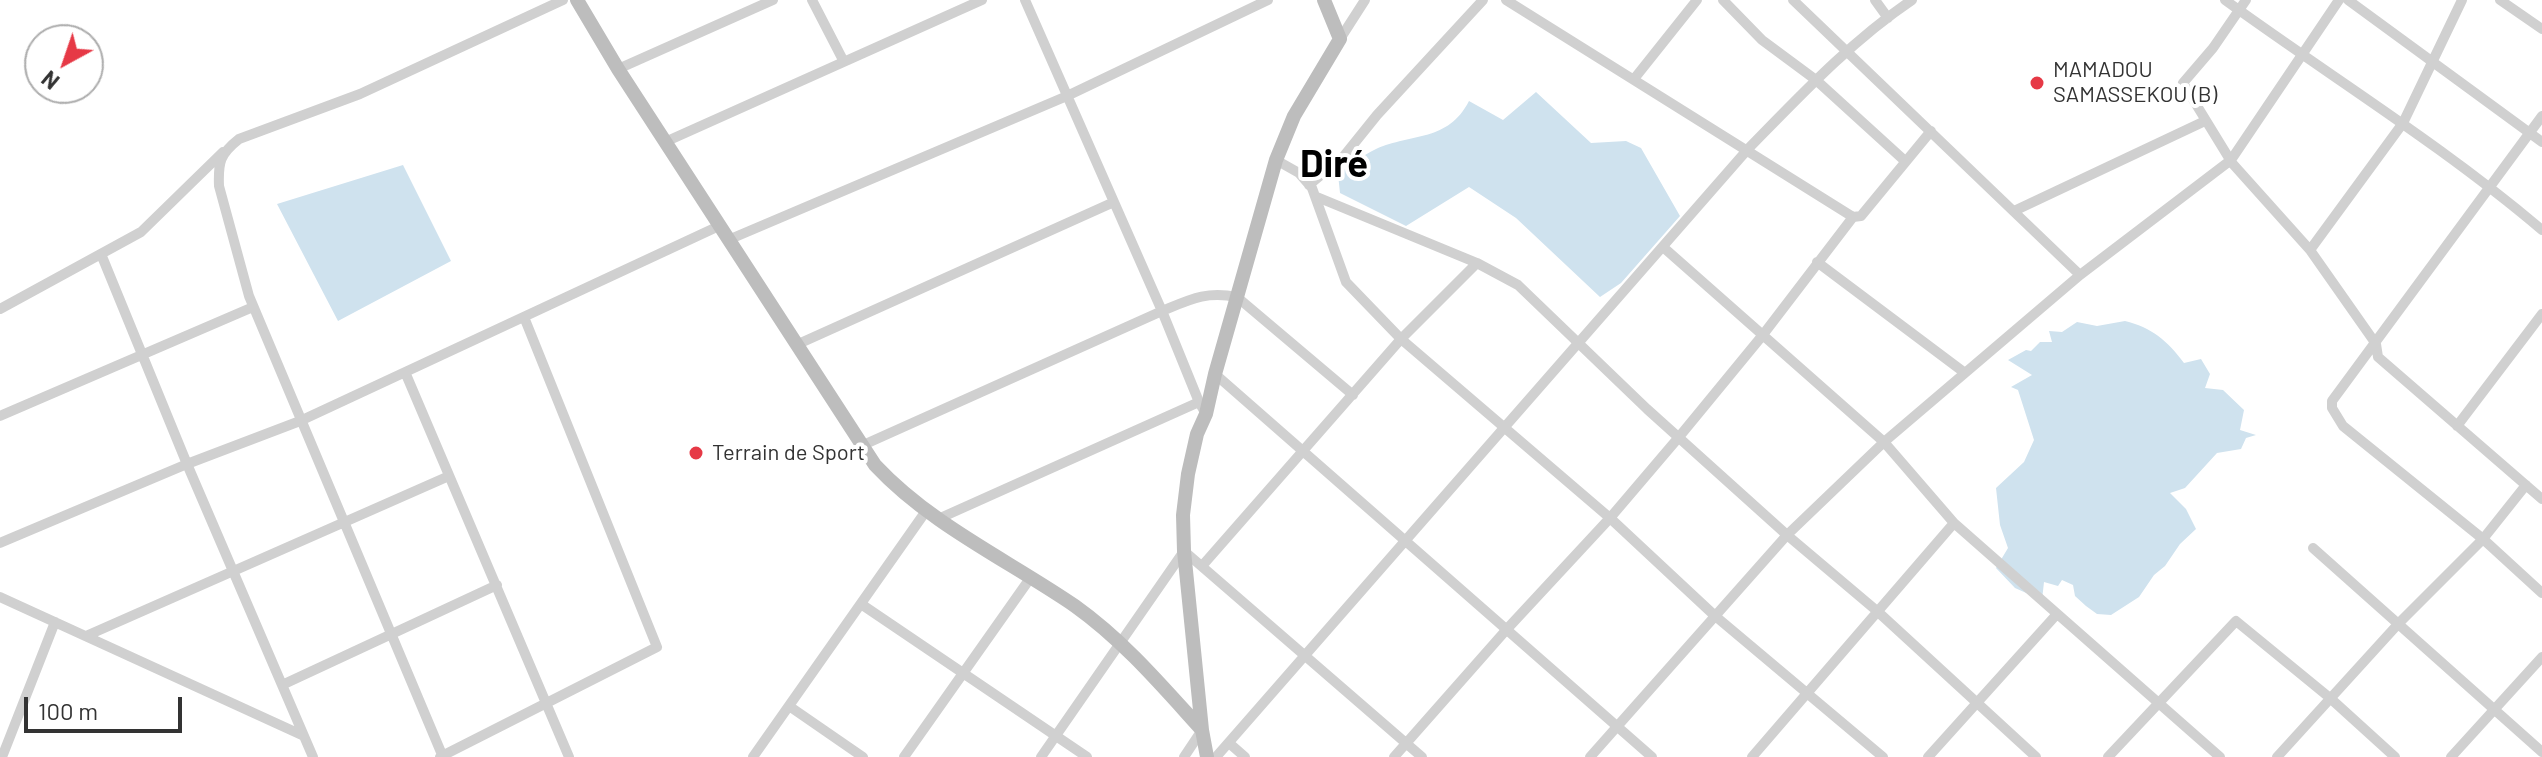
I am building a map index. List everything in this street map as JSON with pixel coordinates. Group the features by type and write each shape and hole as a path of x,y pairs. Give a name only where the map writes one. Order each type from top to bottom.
{"main road":[{"path":"577,0 618,69 861,446 888,480 932,515 1076,607 1121,642 1202,730"},
{"path":"1207,757 1184,551 1183,515 1188,474 1203,408 1276,160 1294,116 1340,39 1324,0"}],"street":[{"path":"0,309 152,224 239,139 360,94 563,0"},
{"path":"618,69 773,0"},
{"path":"812,0 843,60"},
{"path":"665,142 982,0"},
{"path":"753,757 861,604 932,515 1203,408 1025,0"},
{"path":"728,240 1067,96 1268,0"},
{"path":"1340,39 1365,0"},
{"path":"1309,185 1344,156 1377,115 1483,0"},
{"path":"1506,0 1853,217 1861,216 1931,131"},
{"path":"1634,79 1697,0"},
{"path":"1723,0 1762,40 1816,80 1905,161"},
{"path":"1793,0 2080,275"},
{"path":"1875,0 1888,18"},
{"path":"1216,757 1748,149 1816,80 1912,0"},
{"path":"2225,0 2403,123 2491,187 2542,230"},
{"path":"2246,0 2213,48 2183,83 2205,121 2231,160 2310,250 2376,344 2378,357 2542,499"},
{"path":"1590,757 1787,535 1884,442 2080,275 2231,160 2339,0"},
{"path":"2348,0 2542,142"},
{"path":"2310,250 2403,123 2462,0"},
{"path":"2500,0 2542,29"},
{"path":"2542,116 2332,401 2332,408 2343,426 2483,539 2542,593"},
{"path":"2014,211 2205,121"},
{"path":"224,151 218,169 219,186 253,307 442,757 657,647 524,317"},
{"path":"1276,160 1299,173 1309,185 1317,197 1338,267 1346,282 1401,339 1610,518 1714,615 1883,757"},
{"path":"1317,197 1477,263 1518,285 1679,437 1877,611 2036,757"},
{"path":"796,345 1114,202"},
{"path":"1394,757 1679,437 1762,336 1853,217"},
{"path":"0,543 187,464 300,421 719,226"},
{"path":"1663,247 1884,442 1954,523 2220,757"},
{"path":"101,254 313,757"},
{"path":"1817,262 1965,373"},
{"path":"1202,566 1401,339 1477,263"},
{"path":"861,446 1162,311 1199,296 1216,293 1237,297 1353,395"},
{"path":"0,416 253,307"},
{"path":"2457,426 2542,314"},
{"path":"405,372 569,757"},
{"path":"1215,374 1652,757"},
{"path":"86,636 449,476"},
{"path":"2277,757 2399,623 2483,539 2526,485"},
{"path":"1752,757 1954,523"},
{"path":"2313,548 2542,752"},
{"path":"1041,757 1184,551 1422,757"},
{"path":"904,757 1031,577"},
{"path":"282,685 497,585"},
{"path":"0,597 304,736"},
{"path":"861,604 1087,757"},
{"path":"1928,757 2057,614"},
{"path":"2108,757 2236,621 2330,698 2395,757"},
{"path":"2,757 55,622"},
{"path":"2451,757 2542,657"},
{"path":"789,706 863,757"},
{"path":"1184,757 1202,730"},
{"path":"1229,743 1245,757"}],"water":[{"path":"1536,92 1591,143 1626,141 1641,148 1680,216 1621,283 1600,297 1516,218 1469,187 1406,226 1340,193 1338,174 1361,157 1389,144 1440,130 1451,124 1469,101 1503,120"},
{"path":"403,165 451,261 338,321 277,204"},
{"path":"2125,321 2158,336 2184,363 2201,359 2210,374 2205,388 2223,390 2244,410 2240,430 2256,435 2246,438 2241,449 2217,453 2185,488 2170,493 2186,509 2196,529 2154,575 2139,597 2111,615 2097,614 2075,596 2073,585 2062,580 2058,586 2044,582 2042,600 2015,588 1996,568 2008,548 2000,525 1996,488 2024,462 2034,440 2018,390 2011,387 2032,375 2008,360 2026,350 2031,351 2040,342 2052,342 2049,331 2062,332 2077,322 2097,326"}],"place":[{"name":"MAMADOU SAMASSEKOU (B)","path":"2037,83"},
{"name":"Terrain de Sport","path":"696,453"}],"district":[{"name":"Diré","path":"1334,164"}]}
